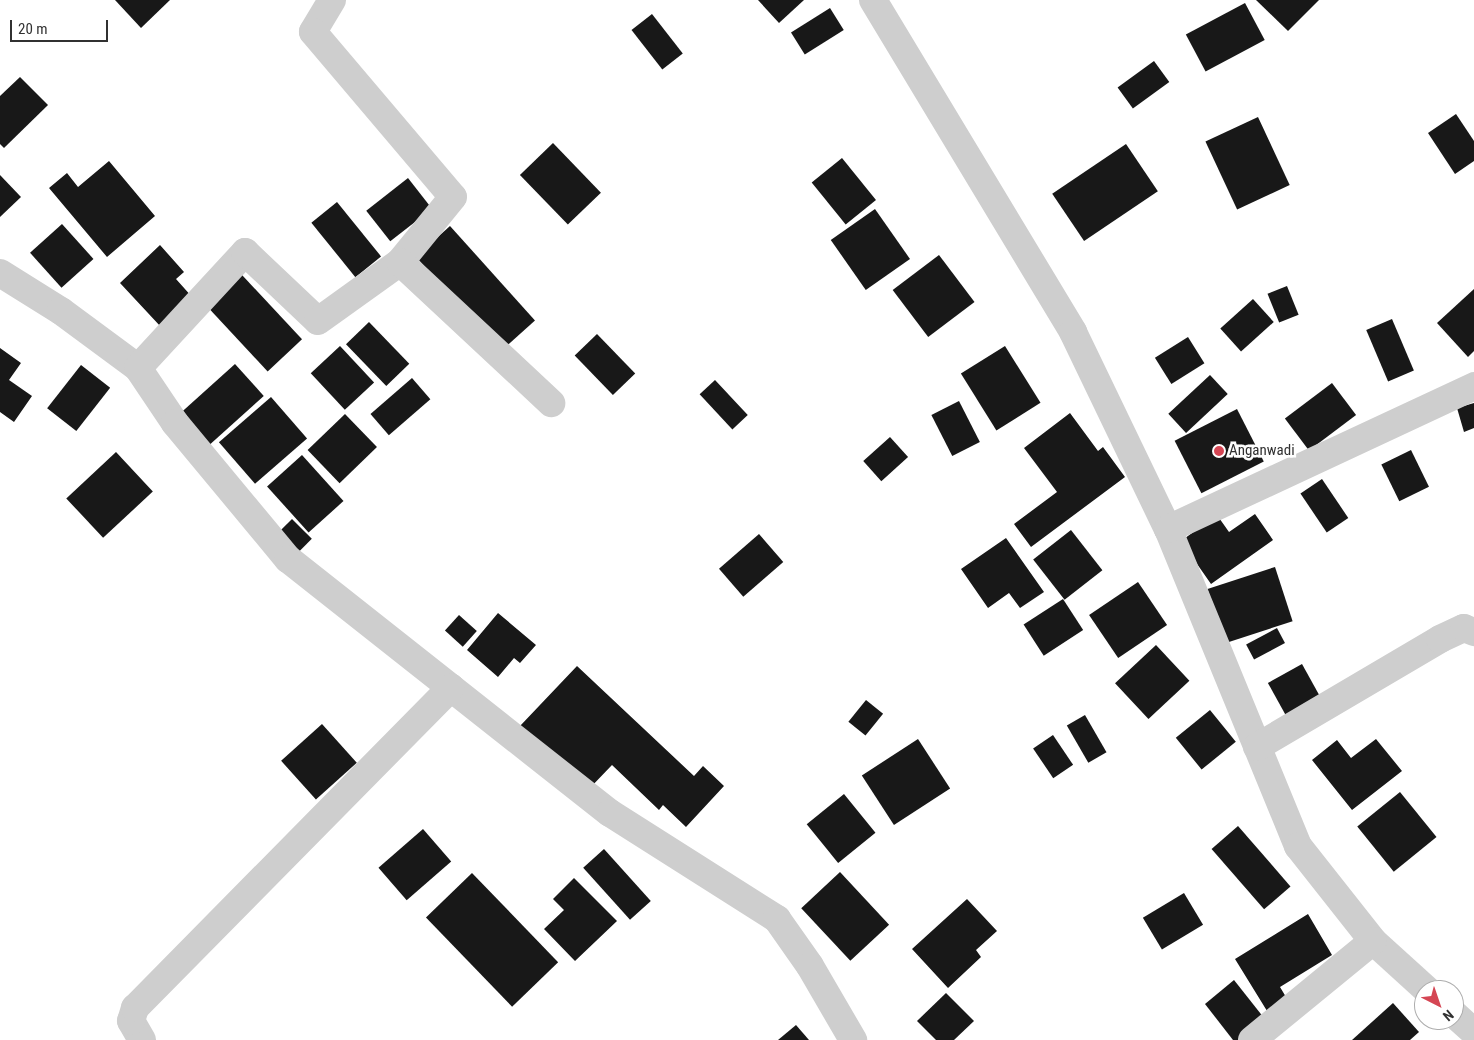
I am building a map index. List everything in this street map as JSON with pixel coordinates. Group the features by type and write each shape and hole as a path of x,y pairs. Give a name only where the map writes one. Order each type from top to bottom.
{"street":[{"path":"138,368 245,252 318,321 400,262 453,197 313,32 332,0"},
{"path":"873,0 1073,332 1168,529 1298,846 1373,941 1416,980"},
{"path":"400,262 551,403"},
{"path":"0,273 61,311 138,368 175,423 288,559 610,813 777,919 810,966 852,1040"},
{"path":"1168,529 1474,386"},
{"path":"1257,747 1440,639 1464,628 1474,632"},
{"path":"142,1040 131,1021 135,1008 451,687"},
{"path":"1252,1040 1373,941"},
{"path":"1464,1023 1474,1032"}],"building":[{"path":"115,0 170,0 141,28"},
{"path":"758,0 804,0 779,23"},
{"path":"1256,0 1319,0 1288,31"},
{"path":"1245,3 1265,40 1206,72 1186,34"},
{"path":"830,8 844,30 805,54 791,32"},
{"path":"652,14 683,53 662,69 632,30"},
{"path":"1154,61 1169,82 1133,108 1118,87"},
{"path":"20,77 48,105 4,148 0,144 0,96"},
{"path":"1456,114 1474,141 1474,161 1455,174 1428,133"},
{"path":"1258,117 1290,185 1237,209 1205,142"},
{"path":"553,143 601,193 568,225 520,175"},
{"path":"1126,144 1158,191 1084,241 1052,194"},
{"path":"842,158 876,200 846,225 812,183"},
{"path":"109,161 155,216 107,257 49,188 67,173 78,187"},
{"path":"0,175 21,197 0,217"},
{"path":"408,178 432,209 390,241 366,211"},
{"path":"337,202 381,256 355,277 311,223"},
{"path":"875,209 910,259 866,290 831,240"},
{"path":"62,224 93,259 61,288 30,253"},
{"path":"450,226 535,320 501,351 416,257"},
{"path":"160,245 184,272 176,279 193,298 161,327 120,283"},
{"path":"939,255 975,302 928,337 893,290"},
{"path":"242,275 302,339 268,371 208,307"},
{"path":"1287,286 1299,315 1279,323 1268,294"},
{"path":"1474,289 1474,351 1468,357 1437,323"},
{"path":"1253,299 1274,322 1241,351 1220,328"},
{"path":"1392,319 1414,371 1388,381 1366,330"},
{"path":"369,322 409,364 386,386 346,344"},
{"path":"597,334 635,374 613,395 575,356"},
{"path":"1188,337 1204,363 1171,384 1155,358"},
{"path":"340,346 374,383 345,410 311,373"},
{"path":"1005,346 1041,403 996,430 961,374"},
{"path":"0,348 21,363 9,380 32,396 14,422 0,412"},
{"path":"235,364 264,396 209,445 180,414"},
{"path":"81,365 110,388 76,431 47,408"},
{"path":"1210,375 1228,394 1186,433 1168,414"},
{"path":"412,378 430,399 389,435 370,414"},
{"path":"715,380 748,415 732,429 700,394"},
{"path":"1332,383 1356,415 1309,450 1285,419"},
{"path":"271,397 307,439 255,484 219,442"},
{"path":"959,401 980,442 952,456 931,415"},
{"path":"1474,403 1474,428 1464,432 1457,408"},
{"name":"Anganwadi","path":"1237,409 1264,462 1201,493 1175,441"},
{"path":"1070,413 1098,451 1103,447 1125,477 1031,547 1014,524 1057,492 1024,448"},
{"path":"345,414 377,447 340,483 308,450"},
{"path":"890,437 908,457 881,481 863,461"},
{"path":"1411,450 1429,487 1399,501 1381,464"},
{"path":"116,452 153,491 103,538 66,498"},
{"path":"302,455 343,501 309,533 267,486"},
{"path":"1322,479 1348,518 1327,533 1300,494"},
{"path":"1255,514 1273,540 1211,584 1181,541 1217,515 1229,532"},
{"path":"292,519 312,539 297,554 277,534"},
{"path":"1071,530 1102,570 1065,600 1033,560"},
{"path":"759,534 783,562 743,597 719,569"},
{"path":"1006,538 1044,592 1020,608 1009,593 988,608 961,569"},
{"path":"1275,567 1293,621 1225,643 1207,589"},
{"path":"1138,582 1167,625 1118,658 1089,615"},
{"path":"1063,599 1083,630 1044,656 1024,625"},
{"path":"498,613 536,645 520,663 514,658 498,677 467,650"},
{"path":"459,615 477,631 463,647 445,631"},
{"path":"1277,628 1285,643 1254,659 1246,644"},
{"path":"1156,645 1189,681 1148,719 1115,683"},
{"path":"1302,664 1320,697 1286,716 1268,683"},
{"path":"577,666 694,776 703,766 724,786 686,827 663,805 659,810 612,765 588,790 520,726"},
{"path":"866,700 883,714 865,736 848,722"},
{"path":"1210,710 1236,742 1202,770 1176,738"},
{"path":"1085,715 1106,752 1088,763 1067,726"},
{"path":"322,724 357,763 316,799 281,761"},
{"path":"1053,735 1073,765 1053,778 1033,748"},
{"path":"918,739 950,788 894,825 862,775"},
{"path":"1376,739 1402,771 1352,810 1312,760 1337,740 1351,758"},
{"path":"1400,792 1437,837 1394,872 1357,827"},
{"path":"844,794 875,833 838,863 807,824"},
{"path":"1238,826 1290,886 1264,909 1212,849"},
{"path":"423,829 451,861 407,900 378,868"},
{"path":"604,849 651,901 630,920 583,868"},
{"path":"840,872 889,925 850,961 801,908"},
{"path":"472,873 558,962 512,1007 426,917"},
{"path":"574,878 617,921 575,961 544,929 564,910 553,899"},
{"path":"1184,893 1203,925 1162,949 1143,918"},
{"path":"967,899 997,931 976,950 981,957 948,988 912,949"},
{"path":"1308,914 1332,955 1280,987 1292,1007 1272,1019 1235,959"},
{"path":"1234,980 1268,1023 1246,1040 1233,1040 1205,1004"},
{"path":"946,993 974,1021 954,1040 936,1040 917,1021"},
{"path":"1393,1003 1414,1026 1414,1030 1419,1032 1410,1040 1352,1040"},
{"path":"796,1025 809,1040 778,1040"}],"place":[{"name":"Anganwadi","path":"1219,451"}]}
